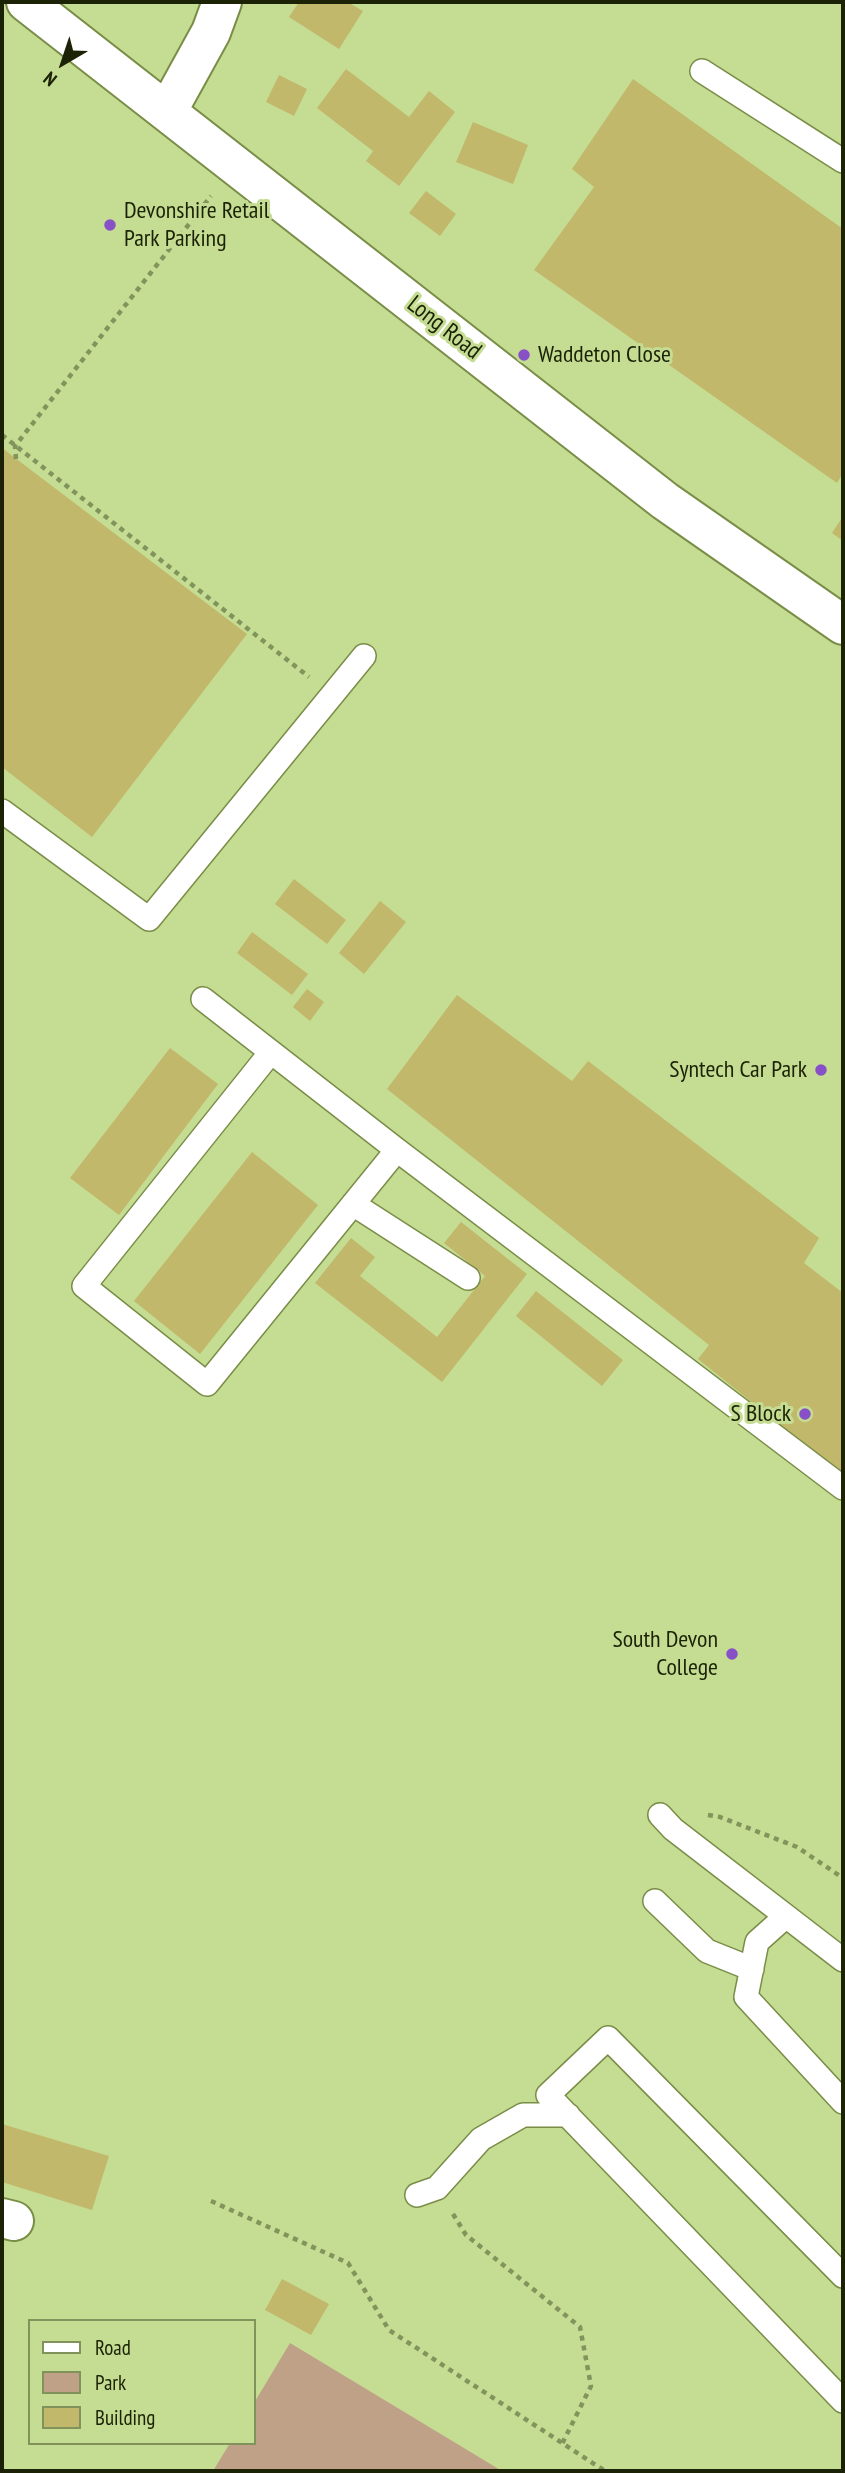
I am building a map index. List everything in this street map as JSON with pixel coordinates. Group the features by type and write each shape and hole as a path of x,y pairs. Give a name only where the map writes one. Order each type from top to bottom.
{"street":[{"path":"168,110 211,32 222,2"},
{"name":"Long Road","path":"40,8 114,71 168,110 665,501 843,625"}],"lane":[{"path":"702,71 843,161"},
{"path":"2,811 149,919 364,656"},
{"path":"203,999 397,1150 843,1488"},
{"path":"271,1052 85,1286 207,1384 397,1150"},
{"path":"353,1204 468,1278"},
{"path":"667,1822 843,1960"},
{"path":"654,1901 707,1951 752,1969"},
{"path":"785,1917 757,1942 746,1997 843,2102"},
{"path":"843,2276 608,2038 548,2095 843,2401"},
{"path":"427,2192 481,2139 523,2115 568,2115"}],"path":[{"path":"16,459 15,446 235,165"},
{"path":"2,435 318,684"},
{"path":"667,1822 688,1811 720,1817 797,1847 843,1878"},
{"path":"427,2192 466,2235 580,2327 591,2386 562,2444"},
{"path":"211,2201 348,2263 389,2330 605,2471"}],"green space":[{"path":"290,2343 502,2471 213,2471 229,2445 256,2445 256,2400"}],"building":[{"path":"299,2 353,2 351,4 363,11 339,49 289,17"},
{"path":"346,69 409,117 429,91 455,112 399,186 366,161 373,151 317,108"},
{"path":"279,75 307,89 294,116 266,102"},
{"path":"633,79 843,229 843,473 837,483 534,270 594,187 572,169"},
{"path":"473,122 528,145 513,184 456,162"},
{"path":"426,191 456,214 440,236 409,213"},
{"path":"2,448 247,634 92,837 2,767"},
{"path":"843,516 843,541 832,533"},
{"path":"294,879 346,920 327,944 275,904"},
{"path":"380,901 406,922 364,974 339,953"},
{"path":"252,932 308,974 292,995 237,953"},
{"path":"307,989 324,1002 310,1021 293,1007"},
{"path":"457,995 572,1081 588,1061 819,1238 804,1263 843,1293 843,1469 840,1473 698,1359 709,1345 387,1089"},
{"path":"170,1048 218,1084 119,1215 70,1178"},
{"path":"252,1152 318,1205 200,1354 134,1301"},
{"path":"461,1222 527,1274 442,1382 315,1283 351,1238 375,1257 360,1276 437,1337 485,1276 444,1243"},
{"path":"536,1291 623,1360 602,1386 516,1316"},
{"path":"2,2124 109,2156 92,2210 2,2182"},
{"path":"282,2279 329,2304 311,2335 265,2310"}],"place":[{"name":"Devonshire Retail Park Parking","path":"110,225"},
{"name":"Waddeton Close","path":"524,355"},
{"name":"Syntech Car Park","path":"821,1070"},
{"name":"S Block","path":"805,1414"},
{"name":"South Devon College","path":"732,1654"}]}
